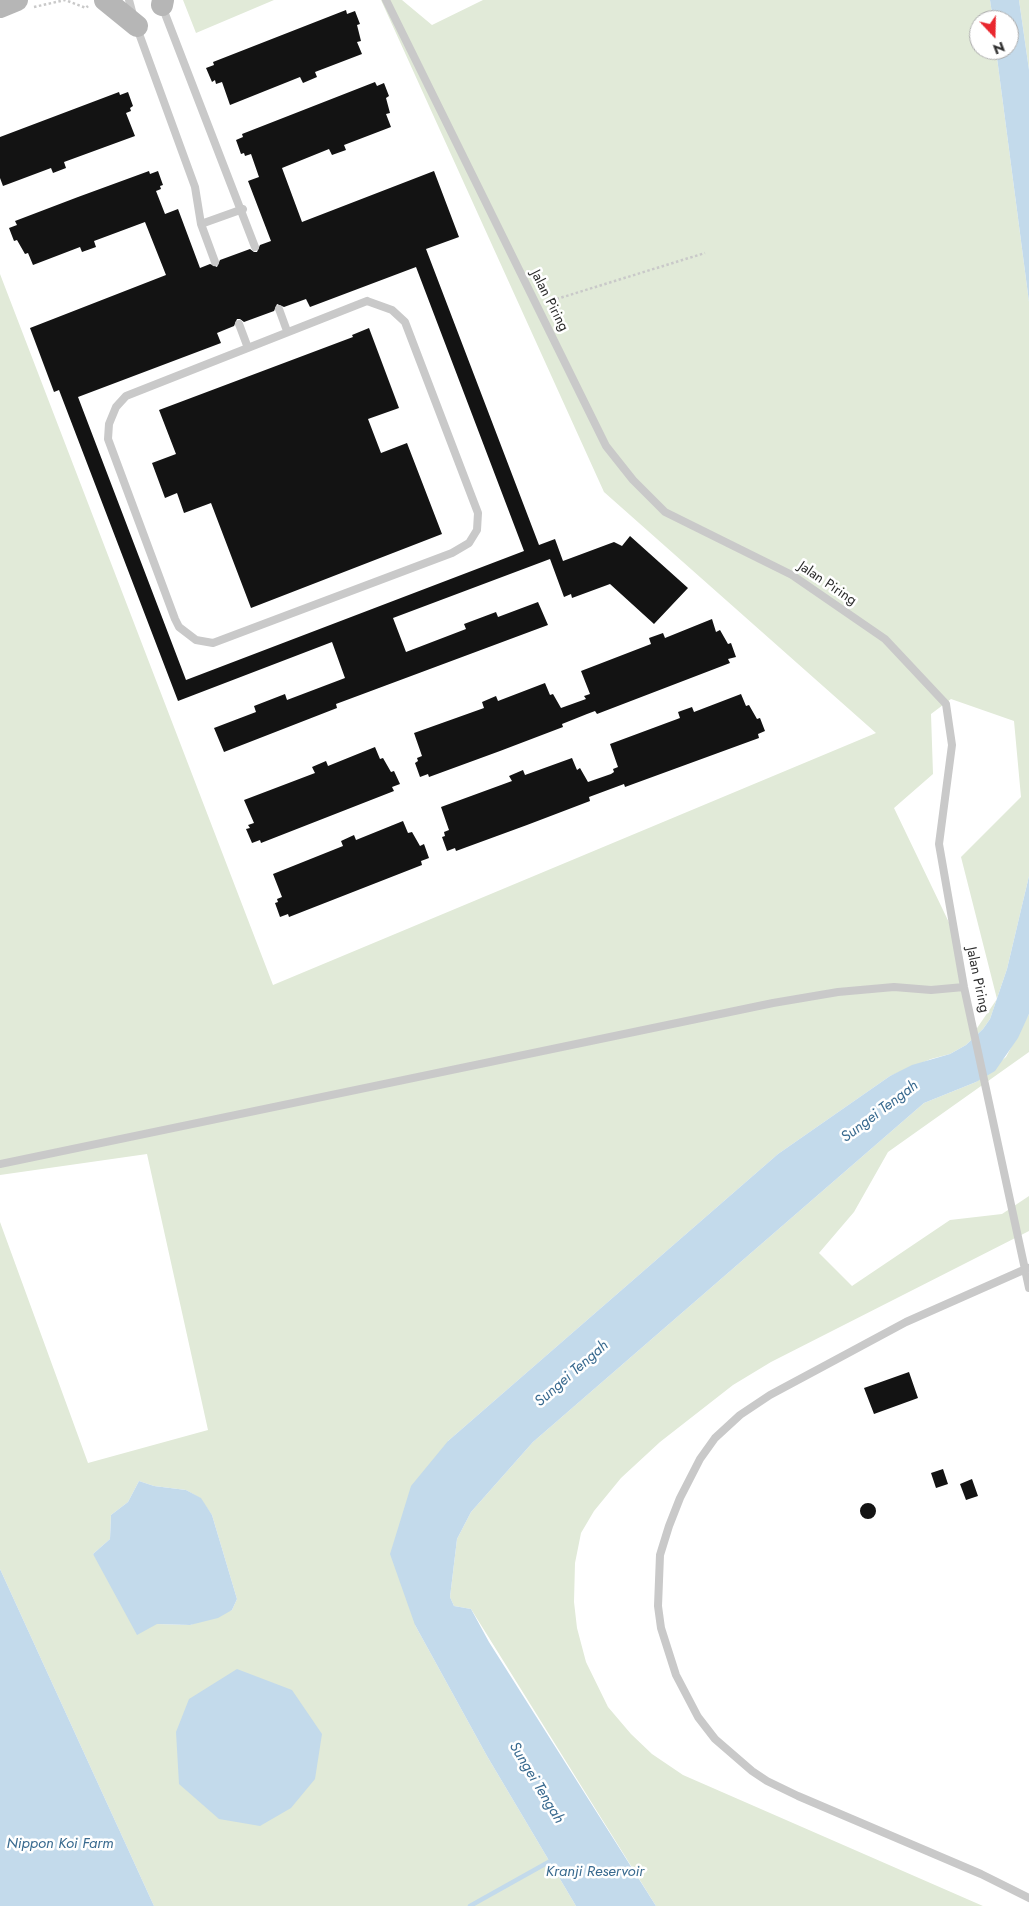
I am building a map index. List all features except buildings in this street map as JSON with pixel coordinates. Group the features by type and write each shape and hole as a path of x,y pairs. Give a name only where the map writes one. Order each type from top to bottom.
{"main road":[{"path":"98,2 137,26"},
{"path":"0,7 22,5"}],"lane":[{"path":"129,0 195,187 201,224 215,262"},
{"name":"Jalan Piring","path":"386,0 606,446 633,480 665,512 792,575 885,639 946,704 952,745 939,844 964,987 1027,1269 1029,1288"},
{"path":"161,2 243,209 256,247"},
{"path":"201,224 243,209"},
{"path":"367,301 392,310 405,322 478,513 477,530 469,544 452,553 213,643 196,640 179,627 175,619 108,439 109,424 116,407 126,396 287,331 367,301"},
{"path":"279,309 287,331"},
{"path":"239,324 248,348"},
{"path":"0,1164 773,1003 838,992 884,988 931,990 964,987"},
{"path":"1027,1269 906,1322 770,1395 740,1415 715,1438 700,1459 680,1498 660,1555 658,1606 661,1628 676,1675 698,1716 715,1739 752,1771 767,1781 798,1796 981,1874 1029,1898"}],"path":[{"path":"22,5 66,0 86,8 98,2"},
{"path":"537,303 554,301 705,253"}],"green space":[{"path":"183,0 274,0 196,33"},
{"path":"381,0 402,0 432,25 483,0 990,0 992,10 969,10 969,60 997,60 1029,302 1029,876 1007,969 997,999 961,857 1021,797 1014,721 951,699 931,714 933,774 894,808 955,935 975,1031 997,1000 990,1019 983,1029 966,1045 950,1054 931,1059 890,1076 778,1154 448,1441 415,1625 487,1756 576,1906 154,1906 0,1569 0,1222 88,1463 208,1430 147,1154 0,1175 0,274 273,985 876,733 604,492","holes":["139,1481 154,1486 186,1490 200,1498 212,1515 237,1599 232,1610 190,1625 157,1624 93,1554 110,1539 111,1515 128,1502"]},
{"path":"1019,0 1029,0 1029,70"},
{"path":"1029,1014 1029,1052 888,1152 854,1212 819,1253 852,1286 950,1220 1002,1214 1029,1196 1029,1231 771,1362 733,1385 660,1442 621,1478 594,1511 581,1533 575,1563 574,1602 577,1628 586,1662 608,1707 631,1734 652,1754 683,1775 983,1906 656,1906 471,1609 454,1606 450,1597 457,1539 471,1512 533,1442 924,1103 976,1082 1006,1057"}],"water":[{"path":"990,0 1019,0 1029,70 1029,302 997,60 1019,60 1019,10 992,10"},
{"name":"Kranji Reservoir","path":"1029,876 1029,1014 1018,1038 995,1071 976,1082 924,1103 533,1442 471,1512 457,1539 450,1597 454,1606 471,1609 489,1642 656,1906 576,1906 487,1756 415,1625 390,1554 411,1486 448,1441 778,1154 890,1076 912,1065 950,1054 966,1045 983,1029 990,1019 1007,969"},
{"path":"139,1481 154,1486 186,1490 201,1498 212,1515 237,1599 232,1610 218,1618 190,1625 157,1624 137,1635 93,1554 110,1539 111,1515 128,1502"},
{"name":"Nippon Koi Farm","path":"0,1569 154,1906 0,1906"},
{"path":"237,1669 292,1690 322,1734 315,1779 291,1808 260,1826 219,1819 179,1784 176,1732 189,1699"}],"waterway":[{"path":"470,1906 554,1859"}],"water label":[{"name":"Sungei Tengah","path":"880,1112"},
{"name":"Sungei Tengah","path":"572,1374"},
{"name":"Sungei Tengah","path":"536,1783"}]}
